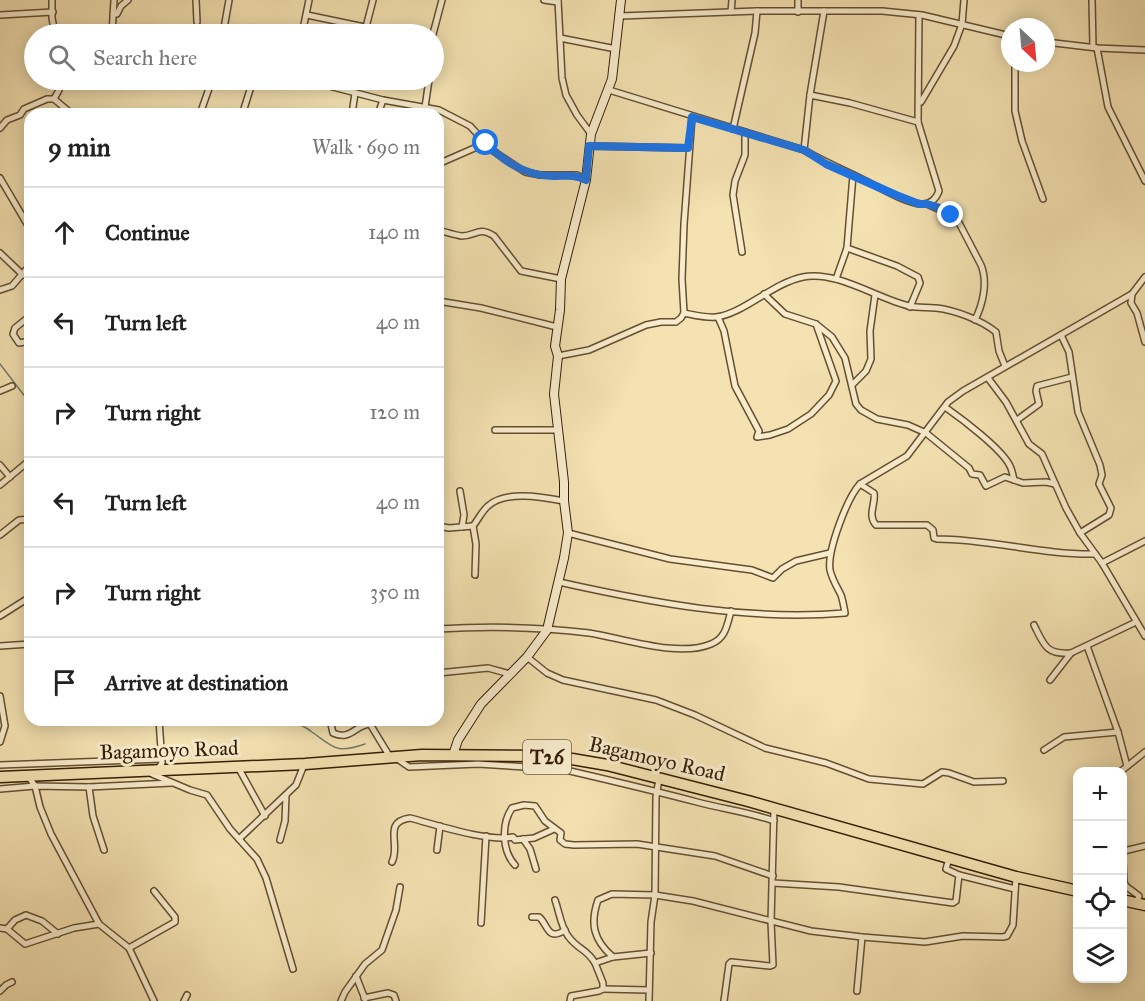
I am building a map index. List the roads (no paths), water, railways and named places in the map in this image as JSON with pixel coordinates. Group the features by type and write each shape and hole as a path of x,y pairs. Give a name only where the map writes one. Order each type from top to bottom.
{"highway":[{"name":"Bagamoyo Road","path":"0,777 142,770 160,764 237,766 305,764 453,754 478,760 542,756 572,759 606,765 774,808 1016,877 1073,890"}],"street":[{"path":"52,0 54,24"},
{"path":"112,24 114,0"},
{"path":"112,14 117,14 128,0"},
{"path":"196,0 196,22"},
{"path":"225,24 229,0"},
{"path":"305,24 309,0"},
{"path":"367,24 373,0"},
{"path":"436,24 442,0"},
{"path":"544,0 558,1 562,78 566,95 591,134"},
{"path":"453,754 458,740 481,704 527,657 547,630 558,582 568,533 554,394 558,356 555,346 561,279 586,180 591,134 609,90 621,0"},
{"path":"731,12 732,0"},
{"path":"798,0 798,12"},
{"path":"919,105 954,46 962,24 964,0"},
{"path":"1092,0 1095,48 1108,107 1145,181"},
{"path":"620,16 757,11 882,11 919,15 1001,34"},
{"path":"733,129 755,33 757,11"},
{"path":"804,150 810,95 825,11"},
{"path":"0,15 53,12"},
{"path":"307,15 351,24"},
{"path":"919,15 918,122 939,191 936,198 927,204"},
{"path":"560,38 616,49"},
{"path":"1055,43 1095,48 1145,50"},
{"path":"1015,72 1015,111 1022,141 1043,199"},
{"path":"54,99 59,90"},
{"path":"202,108 208,90"},
{"path":"244,108 250,90"},
{"path":"343,90 428,108"},
{"path":"425,107 428,90"},
{"path":"609,90 804,150 826,164 903,198 919,204 927,204 956,217 984,270 981,308 975,320"},
{"path":"353,108 354,93"},
{"path":"810,95 850,103 918,122"},
{"path":"26,108 47,99 54,99 65,108"},
{"path":"380,108 383,100"},
{"path":"0,128 7,120 20,115 24,109"},
{"path":"444,114 460,119 476,130 493,151 525,172 540,175 577,176 586,180"},
{"path":"558,356 589,350 646,325 676,322 684,313 682,279 688,148 692,117"},
{"path":"742,252 733,195 735,181 745,155 745,132"},
{"path":"444,161 486,143"},
{"path":"589,146 688,148"},
{"path":"1136,163 1145,165"},
{"path":"836,279 847,248 853,175"},
{"path":"0,178 24,220"},
{"path":"444,232 461,236 480,231 489,232 521,271 561,279"},
{"path":"847,248 897,266 918,277 920,283 910,307"},
{"path":"0,253 22,275"},
{"path":"0,290 12,286 24,272"},
{"path":"684,313 718,317 781,284 803,277 821,275 910,307 939,308 975,320 996,332 999,351 1005,366"},
{"path":"558,582 663,604 786,616 845,613 841,596 831,574 830,553 855,489 908,456 945,407 963,391 1132,294 1145,277"},
{"path":"764,294 784,314 816,324 838,345 846,358 856,404 861,410 877,419 915,427 926,433 969,468 972,474 980,475 984,485 1005,477 1023,483 1055,484"},
{"path":"1132,294 1131,303 1137,313 1145,342"},
{"path":"853,384 866,371 872,359 870,331 875,295"},
{"path":"444,302 481,308 557,327"},
{"path":"718,317 724,331 735,386 759,432 757,437 788,429 811,414 834,388 836,381 816,324"},
{"path":"24,321 15,328 13,333 19,343 24,342"},
{"path":"1061,335 1069,352 1078,412 1100,465 1102,475 1099,484 1111,508 1109,515 1080,533"},
{"path":"1017,420 1039,404 1037,386 1072,377"},
{"path":"988,378 1017,420 1029,444 1042,454 1080,533 1102,563 1145,636"},
{"path":"0,391 12,386"},
{"path":"945,407 973,428 1004,458 1011,467 1014,480"},
{"path":"495,430 557,430"},
{"path":"0,465 10,477"},
{"path":"0,485 24,465"},
{"path":"860,484 874,493 871,515 876,525 927,525 933,530 934,538 938,539 1095,554"},
{"path":"460,491 464,515 462,527"},
{"path":"474,575 476,553 473,526 489,505 509,497 535,495 564,501"},
{"path":"0,535 19,520 24,520"},
{"path":"444,527 473,526"},
{"path":"568,533 670,559 752,570 773,578 782,569 796,561 830,553"},
{"path":"1102,563 1145,540"},
{"path":"0,616 24,601"},
{"path":"444,629 486,626 588,633 657,647 694,648 710,645 724,635 731,611"},
{"path":"1034,625 1047,649 1060,654 1071,653 1136,622"},
{"path":"0,646 24,644"},
{"path":"1087,646 1118,732 1127,766 1145,752"},
{"path":"1050,680 1071,653"},
{"path":"527,657 547,673 563,680 656,700 695,715 765,748 826,763 869,779 923,784 942,772 949,772 974,782 1003,781"},
{"path":"444,672 488,668 510,674"},
{"path":"0,696 5,726 0,742"},
{"path":"0,765 160,764 159,726"},
{"path":"331,726 333,733 341,735 354,733 363,726"},
{"path":"371,726 392,757 409,767 478,760 542,768"},
{"path":"1044,750 1064,737 1118,732"},
{"path":"239,839 296,785 305,764"},
{"path":"237,766 265,816"},
{"path":"142,770 207,795 230,829 257,859 266,878 293,969"},
{"path":"570,771 699,803 750,813 774,821"},
{"path":"27,775 35,786 40,807 51,834 99,924 129,948 154,1001"},
{"path":"649,1001 659,779"},
{"path":"0,789 174,783"},
{"path":"88,787 93,816 104,850"},
{"path":"280,840 285,821 286,795"},
{"path":"515,865 505,851 508,813 512,808 518,806 535,806 545,821 561,833 560,840 565,844 637,844 715,856 773,876"},
{"path":"724,1001 731,962 773,965 771,922 774,808"},
{"path":"393,862 396,852 394,829 396,823 401,819 410,818 486,836 513,837 515,840 534,838 555,829"},
{"path":"437,850 440,826"},
{"path":"481,923 486,836"},
{"path":"523,839 530,849 536,869"},
{"path":"1127,850 1145,846"},
{"path":"949,858 946,869 949,872 1015,889"},
{"path":"773,883 839,887 953,903 956,901 960,875"},
{"path":"1123,875 1127,887 1138,896 1141,904"},
{"path":"613,957 603,946 593,928 593,914 598,900 612,894 655,895 693,901 811,931 925,942 963,936 1003,938 1011,931 1013,925 1016,877"},
{"path":"341,1001 365,964 382,950 396,910 400,887"},
{"path":"129,948 175,922 175,917 154,891"},
{"path":"555,900 564,930 577,947 589,953 603,983 603,989"},
{"path":"7,929 15,920 26,915 42,921 58,934"},
{"path":"532,917 538,916 544,920 546,929 552,934 564,930"},
{"path":"0,928 7,929 24,944 99,924"},
{"path":"857,991 862,937"},
{"path":"595,963 613,957 651,953"},
{"path":"356,976 365,999 388,993 394,995 396,1001"},
{"path":"0,991 12,982"},
{"path":"570,1001 571,996 603,989 649,990"}],"waterway":[{"path":"0,364 24,395"},
{"path":"302,726 336,748 348,749 365,744"}]}
